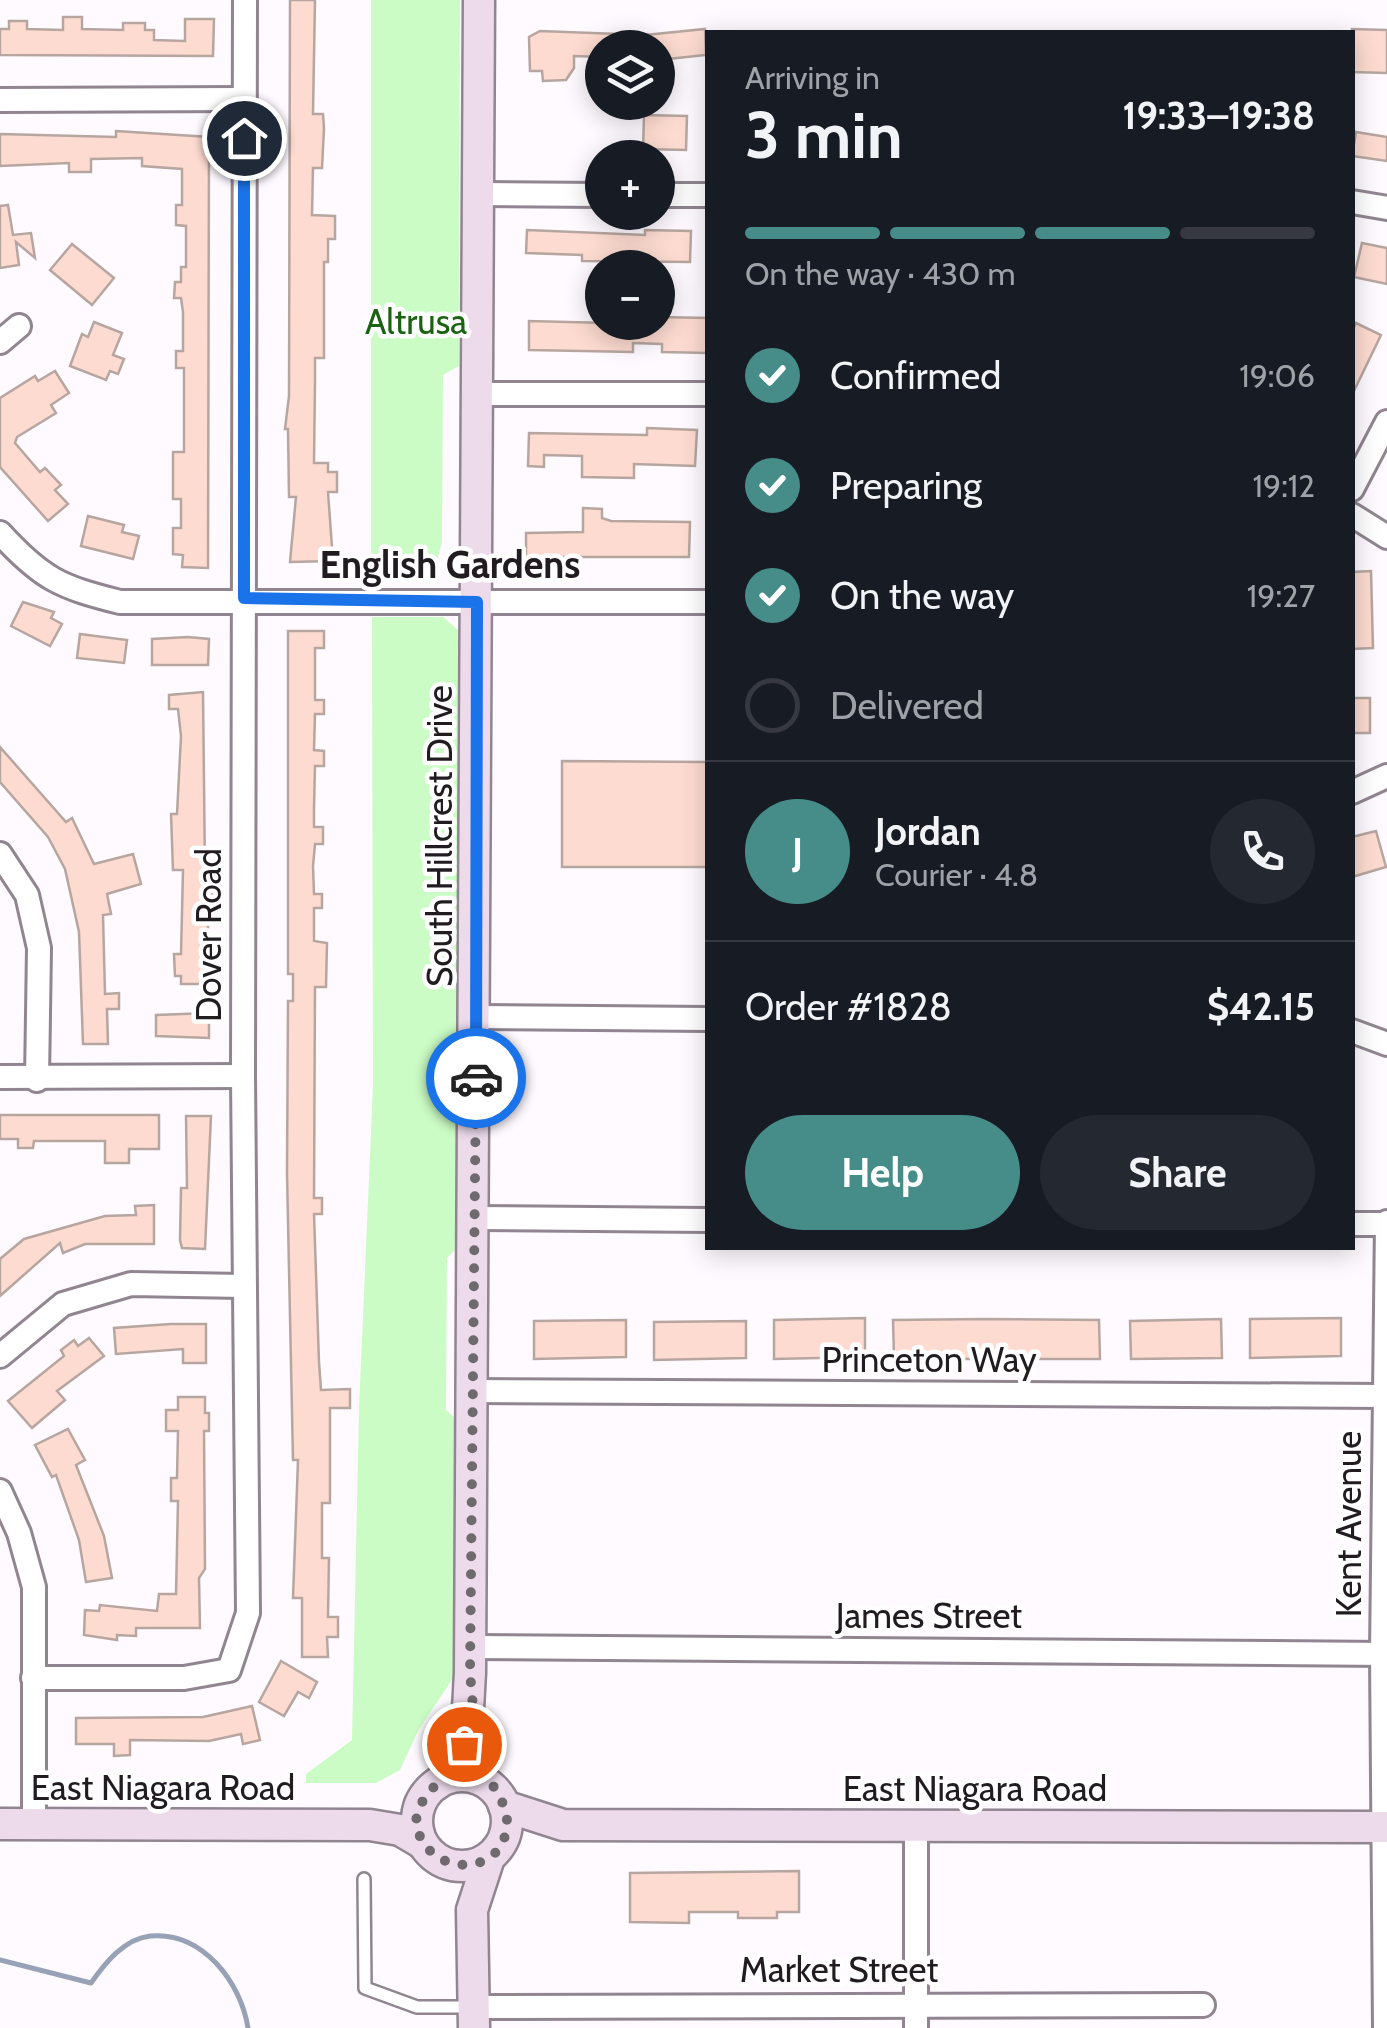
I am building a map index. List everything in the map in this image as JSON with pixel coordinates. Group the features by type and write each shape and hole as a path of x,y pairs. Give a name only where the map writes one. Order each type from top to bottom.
{"street":[{"name":"Dover Road","path":"33,1678 184,1678 229,1670 248,1613 243,1076 245,0"},
{"name":"South Hillcrest Drive","path":"433,1786 455,1767 462,1753 470,1660 478,0"},
{"path":"0,100 244,100"},
{"path":"478,194 585,194"},
{"path":"675,195 705,195"},
{"path":"1355,203 1387,208"},
{"path":"0,342 19,326"},
{"path":"478,394 705,394"},
{"path":"1355,483 1387,422"},
{"path":"1355,517 1387,537"},
{"path":"0,532 32,568 71,590 120,602 244,598 705,602"},
{"path":"1355,791 1387,776"},
{"path":"0,854 27,895 39,948 37,1080"},
{"path":"476,1017 705,1019"},
{"path":"1355,1031 1387,1044"},
{"path":"0,1077 37,1080 243,1076"},
{"path":"475,1218 705,1220"},
{"path":"1355,1224 1387,1223"},
{"name":"Kent Avenue","path":"1385,2028 1387,1223"},
{"path":"0,1356 62,1304 131,1284 244,1286"},
{"name":"Princeton Way","path":"473,1392 1384,1396"},
{"path":"0,1491 20,1533 34,1587 34,1824"},
{"name":"James Street","path":"470,1660 1385,1654"},
{"name":"South Hillcrest Drive","path":"470,1660 482,1763 501,1800"},
{"path":"472,1930 456,1888 431,1852 417,1814 433,1786 469,1777 501,1800 506,1826 474,1893 475,2017"},
{"name":"East Niagara Road","path":"327,1825 378,1814 433,1786"},
{"name":"East Niagara Road","path":"501,1800 563,1825 1385,1826"},
{"name":"East Niagara Road","path":"0,1824 390,1828 431,1852"},
{"name":"East Niagara Road","path":"492,1854 563,1825"},
{"path":"916,1826 916,2028"},
{"path":"431,1852 468,1866 492,1854"},
{"name":"Market Street","path":"475,2017 916,2003 1204,2005"}],"lane":[{"path":"364,1879 365,1988 418,2007 475,2017"}],"green space":[{"name":"Altrusa","path":"371,0 460,0 459,366 443,375 442,542 432,580 371,582"},
{"path":"372,617 443,617 458,630 456,1249 447,1258 446,1410 456,1419 455,1675 418,1731 400,1770 376,1783 306,1783 306,1774 352,1740 359,1409 373,1085"}],"building":[{"path":"290,0 315,0 313,114 323,114 324,128 322,168 313,168 312,215 335,216 335,239 328,239 328,262 324,262 324,358 315,358 314,463 328,463 328,472 337,472 337,492 328,492 333,561 290,562 296,497 289,497 285,429 289,396"},
{"path":"63,17 82,17 82,29 123,30 123,23 145,23 145,30 154,30 154,40 185,41 185,19 214,19 213,56 0,55 0,29 9,29 9,21 27,21 27,29 63,30"},
{"path":"705,29 705,55 675,58 675,32"},
{"path":"1352,30 1387,30 1387,73 1355,72"},
{"path":"540,31 585,33 585,56 574,56 574,68 566,80 543,81 542,71 530,71 529,37"},
{"path":"687,116 686,150 675,150 675,140 643,140 644,120"},
{"path":"116,131 209,137 208,568 182,567 183,555 173,554 173,528 181,528 181,499 173,499 173,452 184,452 184,368 176,368 176,351 183,351 183,312 181,298 174,298 175,282 181,282 181,267 186,267 186,226 176,225 176,205 182,205 182,169 142,166 142,158 91,159 91,172 69,172 69,163 0,166 0,134 116,137"},
{"path":"1356,132 1387,137 1387,161 1355,156"},
{"path":"8,205 13,235 31,233 35,258 16,242 19,265 0,268 0,206"},
{"path":"527,230 645,235 645,230 691,231 690,262 675,262 675,250 585,250 585,261 582,255 526,253"},
{"path":"1362,243 1387,248 1387,284 1355,277"},
{"path":"72,244 114,278 92,305 50,270"},
{"path":"675,317 705,318 705,353 662,352 662,344 633,343 633,352 529,350 529,321 585,322 585,340 675,340"},
{"path":"94,322 122,333 113,355 124,359 118,374 110,371 106,380 70,366 82,334 88,337"},
{"path":"1355,325 1381,335 1355,389"},
{"path":"55,371 69,393 51,405 56,413 17,437 15,443 40,472 45,468 61,485 55,490 68,504 48,521 0,467 0,398 35,376 38,381"},
{"path":"647,428 697,430 695,466 634,464 634,478 582,477 582,456 544,455 544,467 528,466 529,433 647,435"},
{"path":"583,508 602,509 602,518 611,521 690,522 689,557 526,557 526,533 583,532"},
{"path":"88,516 124,525 122,532 139,536 133,559 81,546"},
{"path":"1371,571 1373,648 1355,649 1355,572"},
{"path":"23,602 54,612 51,618 62,624 50,646 11,626"},
{"path":"288,631 324,631 324,648 315,648 315,700 324,700 324,714 315,714 314,750 324,751 324,766 315,766 314,808 314,827 323,827 323,844 315,844 313,866 314,894 322,894 322,908 314,908 314,941 327,943 326,987 315,987 314,1198 322,1198 322,1214 314,1214 319,1362 321,1390 350,1389 350,1408 330,1408 330,1503 322,1503 322,1558 329,1558 328,1617 338,1617 338,1637 327,1637 328,1657 302,1657 302,1598 293,1598 298,1460 293,1460 287,1173 288,1001 293,1001 293,974 288,974"},
{"path":"80,634 127,640 124,663 77,658"},
{"path":"152,639 209,639 208,665 152,665"},
{"path":"203,692 205,873 209,873 213,889 208,917 208,984 181,984 181,976 175,976 174,954 181,954 183,870 173,870 171,814 177,814 181,736 178,709 169,709 169,695"},
{"path":"1355,698 1370,698 1370,733 1355,733"},
{"path":"0,747 66,822 72,818 94,864 133,854 141,884 107,894 111,914 103,915 105,994 119,993 119,1009 107,1009 108,1044 83,1044 79,932 65,869 48,837 0,782"},
{"path":"562,761 705,762 705,867 562,867"},
{"path":"1376,831 1386,867 1355,876 1355,836"},
{"path":"209,1013 209,1038 156,1036 156,1015"},
{"path":"0,1115 159,1115 159,1149 129,1149 129,1163 105,1163 105,1141 34,1141 33,1148 18,1148 18,1139 0,1139"},
{"path":"186,1116 211,1116 205,1249 182,1248 180,1240 181,1188 187,1188"},
{"path":"154,1205 154,1244 85,1244 63,1253 60,1243 0,1296 0,1259 24,1239 105,1216 136,1215 135,1206"},
{"path":"865,1318 865,1357 774,1359 774,1320"},
{"path":"1341,1318 1341,1356 1250,1358 1250,1319"},
{"path":"1221,1319 1222,1358 1131,1359 1130,1321"},
{"path":"626,1320 626,1357 534,1359 534,1321"},
{"path":"893,1320 1099,1320 1100,1359 894,1359"},
{"path":"746,1321 746,1358 654,1360 654,1322"},
{"path":"206,1324 206,1363 183,1363 183,1349 116,1354 114,1328"},
{"path":"89,1338 104,1356 57,1391 65,1400 32,1428 8,1401 64,1356 61,1350 74,1340 78,1346"},
{"path":"178,1397 205,1397 205,1413 209,1413 209,1431 204,1431 205,1569 199,1578 200,1628 136,1628 136,1636 117,1635 117,1640 84,1635 85,1610 99,1611 100,1605 157,1611 159,1594 176,1594 178,1501 171,1501 171,1478 177,1478 178,1431 166,1431 166,1410 178,1410"},
{"path":"68,1429 85,1460 76,1465 104,1536 112,1578 86,1582 79,1540 56,1475 52,1477 35,1445"},
{"path":"281,1661 317,1682 309,1698 298,1692 284,1716 259,1702"},
{"path":"252,1706 260,1740 243,1744 241,1734 209,1741 130,1740 130,1755 114,1756 114,1744 76,1744 76,1718 203,1717"},
{"path":"799,1871 799,1912 777,1912 777,1918 738,1918 738,1912 689,1912 689,1923 630,1922 630,1873"}],"waterway":[{"path":"0,1960 91,1983 109,1960 132,1942 150,1936 169,1937 187,1942 216,1963 237,1994 248,2028"}],"way so far":[{"path":"464,1744 455,1767 425,1794 416,1822 429,1853 456,1866 478,1863 492,1854 500,1846 507,1822 504,1806 482,1763 470,1673 476,1078"}],"district":[{"name":"English Gardens","path":"450,564"}],"route":[{"path":"244,138 244,598 477,602 476,1078"}]}
